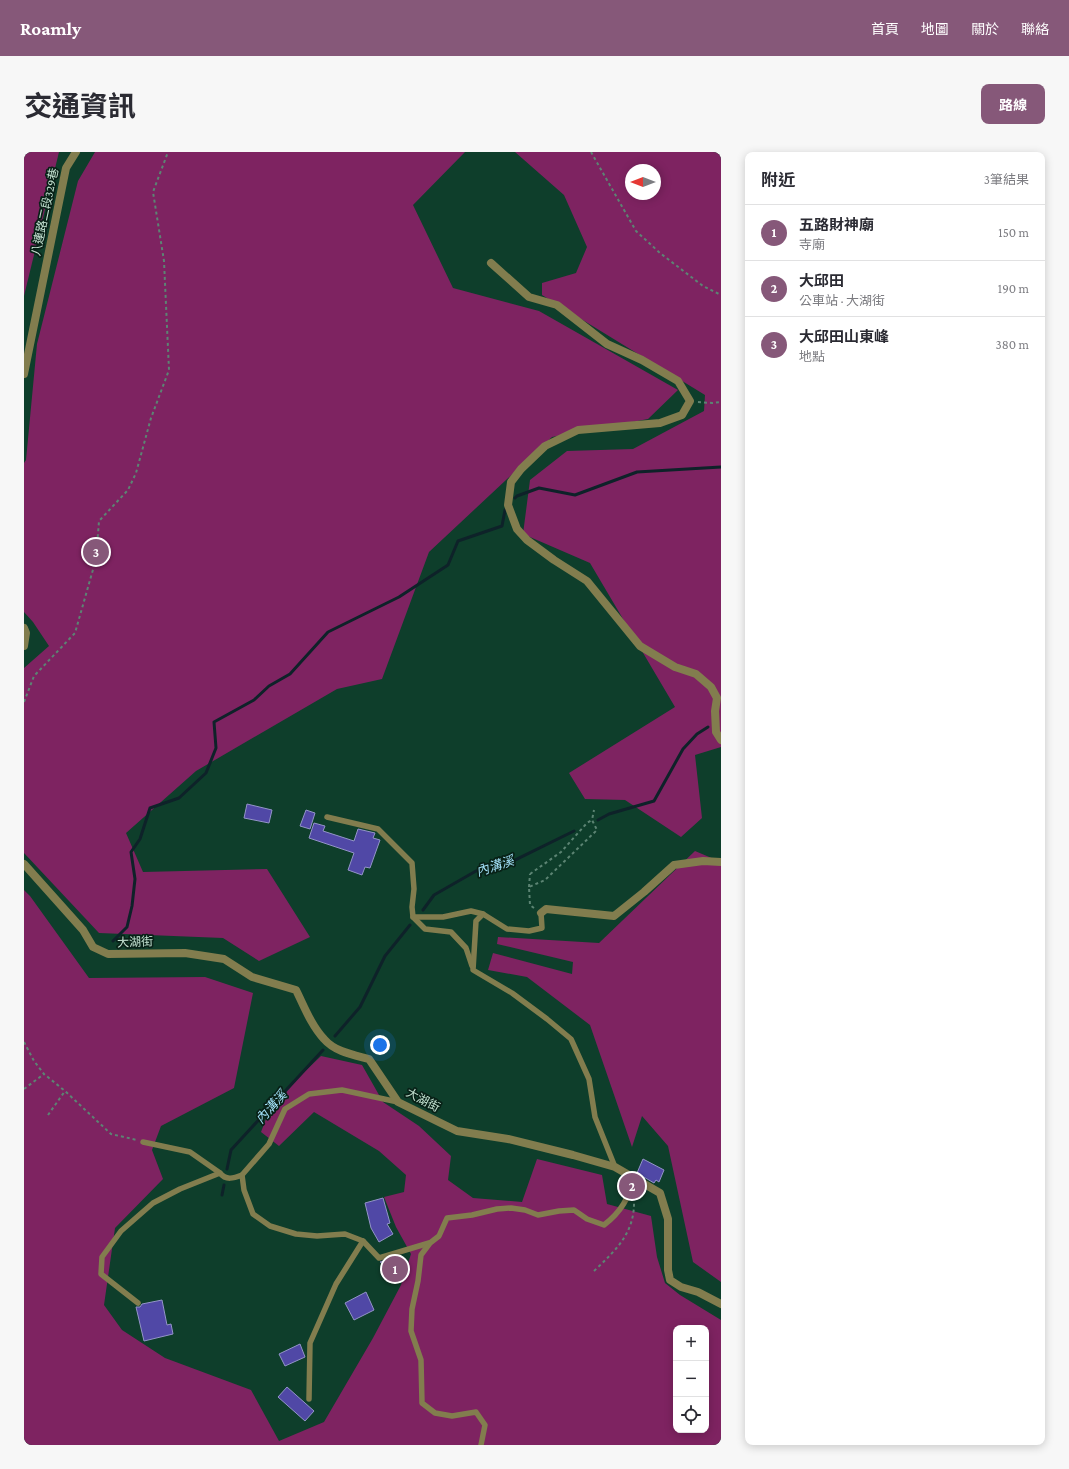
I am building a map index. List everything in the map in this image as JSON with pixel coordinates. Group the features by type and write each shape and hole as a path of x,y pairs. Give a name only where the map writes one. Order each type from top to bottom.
{"street":[{"name":"八連路二段329巷","path":"24,374 66,168 76,152"},
{"path":"491,263 529,297 557,305 607,344 642,360 678,381 690,401 682,415 660,423 578,430 545,446 521,469 511,482 508,504 517,529 527,540 554,560 587,581 640,646 676,667 696,674 711,687 717,698 715,711 716,732 721,740"},
{"path":"24,628 26,633 24,646"},
{"path":"541,913 546,909 614,916 674,865 721,862"},
{"name":"大湖街","path":"24,864 83,930 93,947 108,954 185,953 224,959 252,977 296,990 309,1017 324,1040 337,1049 369,1059 398,1102 457,1131 508,1140 573,1155 615,1167 634,1177 660,1194 668,1219 668,1270 670,1280 681,1287 698,1292 721,1304"}],"lane":[{"path":"327,817 378,829 412,863 414,889 412,907 413,917 425,929 451,932 466,948 473,970 512,993 547,1018 570,1039 589,1079 595,1117 615,1167"},
{"path":"413,917 443,917 471,911 483,914 507,929 529,931 542,928 541,913"},
{"path":"473,970 476,921 483,914"},
{"path":"144,1142 190,1152 222,1176 230,1179 242,1176 269,1144 286,1109 308,1094 342,1090 398,1102"},
{"path":"138,1303 102,1274 102,1257 121,1230 153,1203 180,1189 220,1173"},
{"path":"242,1176 244,1190 253,1214 270,1226 296,1234 317,1236 345,1234 363,1241 379,1258 430,1243"},
{"path":"481,1445 484,1425 476,1412 452,1416 435,1413 422,1403 421,1360 411,1331 412,1309 421,1255 430,1243 439,1236 447,1218 472,1215 497,1209 511,1208 525,1210 538,1215 574,1210 587,1220 604,1225 615,1216 628,1196 634,1177"},
{"path":"309,1399 310,1343 336,1284 363,1241"}],"path":[{"path":"24,702 34,676 75,633 96,559 99,521 128,490 136,473 151,418 169,370 164,261 153,192 168,152"},
{"path":"591,152 636,231 660,253 702,286 721,295"},
{"path":"690,401 712,403 721,402"},
{"path":"529,887 545,880 597,830 592,820 594,810"},
{"path":"541,913 530,905 530,874 561,852 587,823 592,820"},
{"path":"24,1042 34,1062 44,1074 65,1091 111,1134 144,1142"},
{"path":"24,1089 44,1074"},
{"path":"48,1115 65,1091"},
{"path":"594,1271 614,1252 626,1234 634,1214 634,1199"}],"shaded area":[{"path":"24,152 59,152 24,296"},
{"path":"95,152 465,152 413,205 453,288 539,311 678,390 648,419 552,437 429,552 382,679 337,689 196,771 126,833 143,872 267,869 310,937 259,961 223,938 99,933 24,853 24,668 49,646 33,622 24,612 24,463 26,460 37,344 78,181"},
{"path":"515,152 721,152 721,747 695,755 702,818 681,837 625,800 585,799 569,773 675,707 590,563 523,534 530,480 567,451 633,449 704,411 705,395 542,295 542,283 576,273 587,247 564,195"},
{"path":"695,851 721,862 721,1282 693,1262 668,1146 642,1116 632,1147 590,1025 527,977 488,970 493,953 572,974 573,962 497,944 498,937 599,943"},
{"path":"24,890 30,896 89,978 205,977 253,993 234,1088 161,1126 152,1150 163,1179 115,1228 104,1305 122,1330 165,1358 251,1390 279,1441 324,1422 373,1338 401,1285 411,1254 396,1227 384,1197 404,1192 406,1175 379,1151 314,1112 279,1146 261,1132 272,1103 321,1056 362,1065 383,1102 419,1126 451,1156 448,1180 473,1198 522,1202 537,1159 602,1175 607,1204 651,1216 657,1257 665,1283 680,1295 721,1320 721,1445 24,1445"}],"building":[{"path":"247,804 272,810 269,823 244,818"},
{"path":"306,810 315,813 310,829 300,826"},
{"path":"314,823 325,826 323,831 354,841 358,829 375,833 373,838 380,840 370,868 365,867 362,875 348,870 354,853 309,838"},
{"path":"643,1159 664,1170 659,1182 656,1180 654,1183 637,1173"},
{"path":"383,1198 390,1223 387,1224 393,1234 379,1242 371,1228 365,1203"},
{"path":"390,1259 405,1265 398,1279 385,1272 388,1266 380,1262"},
{"path":"366,1292 374,1310 354,1320 345,1303"},
{"path":"162,1300 167,1325 171,1324 173,1334 144,1341 136,1307 140,1307 142,1304"},
{"path":"300,1344 305,1357 285,1366 279,1354"},
{"path":"287,1387 314,1411 305,1421 278,1397"}],"waterway":[{"path":"515,498 539,488 575,495 637,472 721,467"},
{"path":"113,941 127,927 132,906 135,879 131,852 140,839 150,808 179,798 206,773 216,748 214,722 254,700 269,686 290,674 328,632 399,597 448,565 458,541 502,526 505,510"},
{"name":"內溝溪","path":"598,820 609,814 654,801 683,749 697,734 708,727"},
{"name":"內溝溪","path":"423,910 434,895 476,871 503,866 574,831"},
{"name":"內溝溪","path":"335,1036 360,1007 385,956 410,925"},
{"name":"內溝溪","path":"227,1169 231,1150 323,1050"},
{"name":"內溝溪","path":"222,1195 224,1185"}],"place":[{"name":"大邱田山東峰","path":"96,552"},
{"name":"大邱田","path":"632,1186"},
{"name":"五路財神廟","path":"395,1269"}]}
